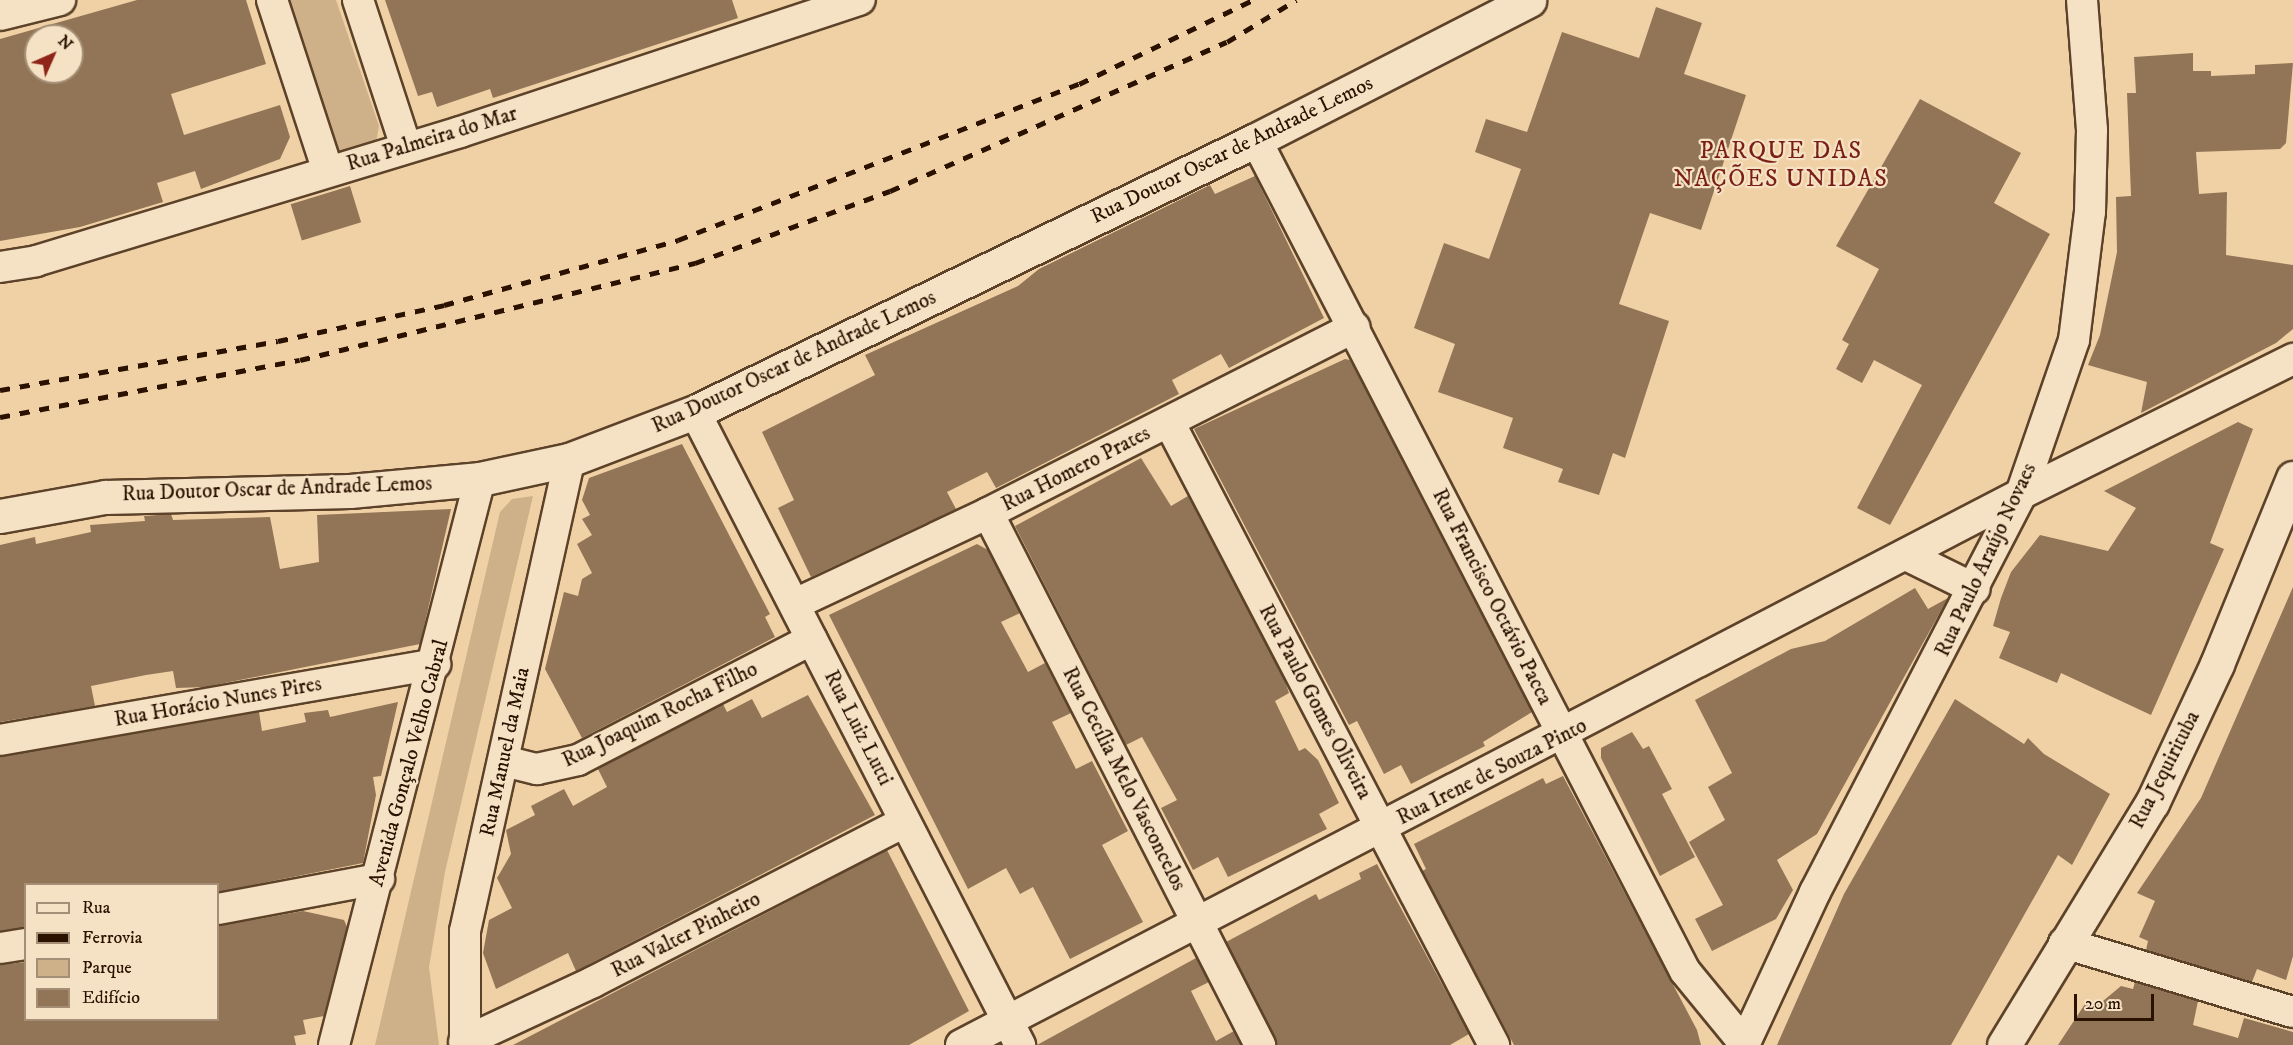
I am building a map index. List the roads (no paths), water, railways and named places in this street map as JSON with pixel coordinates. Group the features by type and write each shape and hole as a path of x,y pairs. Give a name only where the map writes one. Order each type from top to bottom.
{"street":[{"path":"0,15 60,0"},
{"path":"272,0 328,171"},
{"path":"358,0 406,147"},
{"name":"Rua Palmeira do Mar","path":"0,267 36,261 406,147 860,0"},
{"name":"Rua Doutor Oscar de Andrade Lemos","path":"0,516 105,497 350,491 480,479 569,460 695,412 1256,140 1529,0"},
{"name":"Rua Paulo Araújo Novaes","path":"1744,1044 1815,892 1975,589 2021,494 2074,340 2086,269 2091,130 2082,0"},
{"name":"Rua Francisco Octávio Pacca","path":"1256,140 1685,971 1744,1044"},
{"name":"Rua Homero Prates","path":"795,604 988,513 1354,327"},
{"name":"Rua Irene de Souza Pinto","path":"961,1045 1013,1033 1198,924 1910,557 2021,494 2293,359"},
{"name":"Rua Luiz Lutti","path":"695,412 1013,1033"},
{"name":"Rua Paulo Gomes Oliveira","path":"1169,422 1494,1045"},
{"name":"Rua Manuel da Maia","path":"465,1044 465,931 569,460"},
{"name":"Rua Jequirituba","path":"2004,1045 2064,943 2152,803 2217,664 2293,478"},
{"name":"Avenida Gonçalo Velho Cabral","path":"334,1045 435,664 480,479"},
{"name":"Rua Cecília Melo Vasconcelos","path":"988,513 1260,1045"},
{"path":"1910,557 1975,589"},
{"name":"Rua Joaquim Rocha Filho","path":"504,761 537,769 578,760 812,639"},
{"name":"Rua Horácio Nunes Pires","path":"0,740 435,664"},
{"name":"Rua Valter Pinheiro","path":"465,1044 904,822"},
{"path":"219,909 379,879"},
{"path":"2064,943 2293,1012"},
{"path":"0,948 24,944"}],"railway":[{"path":"0,390 278,341 444,305 678,240 1079,84 1253,0"},
{"path":"0,417 300,360 695,263 890,191 1227,42 1296,0"}],"district":[{"name":"PARQUE DAS NAÇÕES UNIDAS","path":"1781,166"}]}
